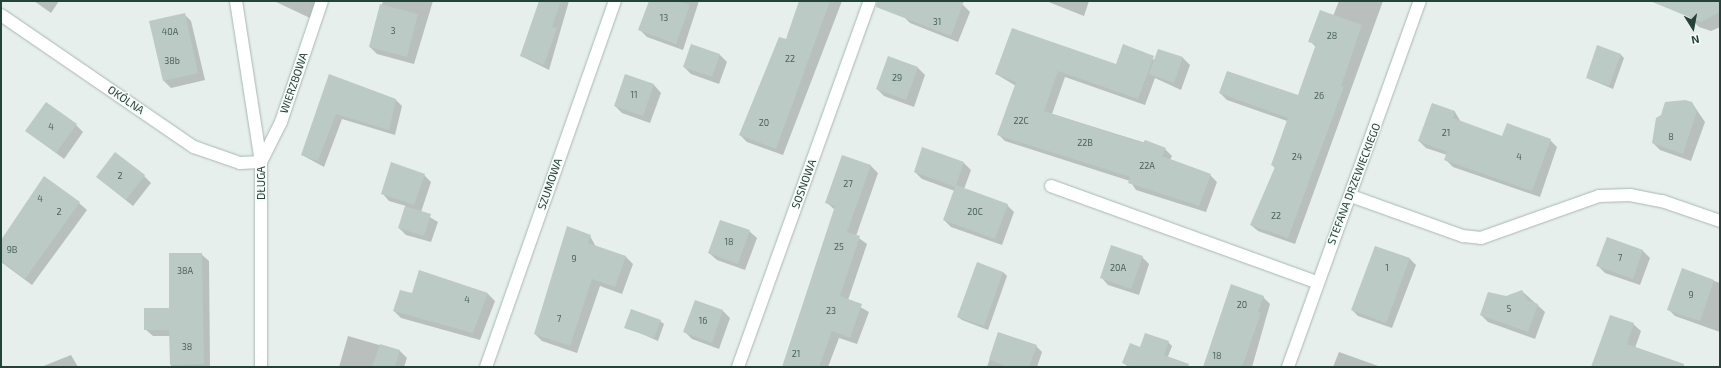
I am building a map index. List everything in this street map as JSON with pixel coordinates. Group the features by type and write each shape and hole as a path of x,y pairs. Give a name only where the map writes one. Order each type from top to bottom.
{"street":[{"name":"DŁUGA","path":"236,1 261,162 261,367"},
{"name":"WIERZBOWA","path":"261,162 281,122 322,1"},
{"name":"SZUMOWA","path":"486,367 615,1"},
{"name":"SOSNOWA","path":"738,367 870,1"},
{"name":"STEFANA DRZEWIECKIEGO","path":"1288,367 1316,282 1351,196 1420,1"},
{"name":"OKÓLNA","path":"1,15 194,147 240,163 261,162"},
{"path":"1051,186 1316,282"},
{"path":"1351,196 1463,236 1481,238 1599,196 1630,195 1662,201 1720,221"}],"building":[{"path":"539,1 561,1 552,27 557,28 544,65 520,56"},
{"path":"649,1 677,1 690,5 676,44 638,30"},
{"path":"799,1 830,1 776,149 739,135 779,37 786,39"},
{"path":"877,1 964,1 951,36 876,7"},
{"path":"1650,1 1720,1 1720,12 1701,22"},
{"path":"380,4 418,14 407,57 369,47"},
{"path":"1320,10 1362,25 1341,86 1344,87 1288,238 1250,225 1275,167 1271,165 1288,118 1219,93 1227,71 1298,95 1316,44 1308,42"},
{"path":"185,13 198,73 163,81 149,21"},
{"path":"1012,28 1116,64 1123,44 1154,56 1138,99 1058,71 1044,111 1143,143 1145,140 1166,148 1162,156 1211,174 1199,206 1128,183 1130,177 997,135 1016,82 995,74"},
{"path":"691,44 720,54 712,77 683,67"},
{"path":"1597,45 1621,54 1609,86 1586,78"},
{"path":"1158,49 1183,57 1174,83 1149,74"},
{"path":"888,56 918,67 906,100 876,89"},
{"path":"329,74 396,99 389,130 336,114 318,161 301,155"},
{"path":"625,74 654,84 643,116 614,106"},
{"path":"1685,100 1692,102 1697,111 1683,154 1652,143 1656,118 1661,115 1665,102"},
{"path":"46,102 77,124 56,153 25,131"},
{"path":"1432,103 1455,111 1453,118 1502,136 1507,123 1551,139 1532,191 1444,160 1447,152 1418,141"},
{"path":"922,147 964,162 956,185 1008,204 995,239 943,220 955,187 914,172"},
{"path":"115,152 145,175 126,200 96,177"},
{"path":"842,155 871,165 847,232 860,236 840,296 862,304 850,338 832,331 819,367 782,367 835,206 825,203"},
{"path":"391,162 425,174 414,205 381,194"},
{"path":"44,176 80,202 25,279 1,261 1,240"},
{"path":"405,206 431,214 424,236 398,228"},
{"path":"720,220 750,230 738,264 708,253"},
{"path":"567,226 591,235 588,243 626,256 615,287 592,279 570,346 534,334"},
{"path":"1607,237 1643,250 1633,279 1596,266"},
{"path":"1111,245 1143,256 1131,289 1100,278"},
{"path":"1375,246 1410,258 1386,323 1351,310"},
{"path":"169,253 202,253 204,364 170,365 169,330 144,330 144,308 169,308"},
{"path":"977,262 1003,272 984,326 957,317"},
{"path":"1682,268 1714,280 1700,321 1667,310"},
{"path":"419,270 488,293 473,333 393,311 400,290 412,293"},
{"path":"1231,284 1264,296 1258,312 1261,313 1242,367 1203,367"},
{"path":"1522,290 1527,300 1538,304 1528,332 1480,315 1488,292 1506,296"},
{"path":"695,300 723,310 712,343 683,332"},
{"path":"631,309 661,320 654,338 624,328"},
{"path":"1610,315 1634,323 1627,344 1684,364 1684,367 1591,367"},
{"path":"998,332 1037,345 1029,367 1007,367 989,359"},
{"path":"1145,333 1169,341 1164,355 1189,364 1188,367 1133,367 1122,363 1130,343 1140,347"},
{"path":"380,344 400,350 395,367 372,367"}]}
